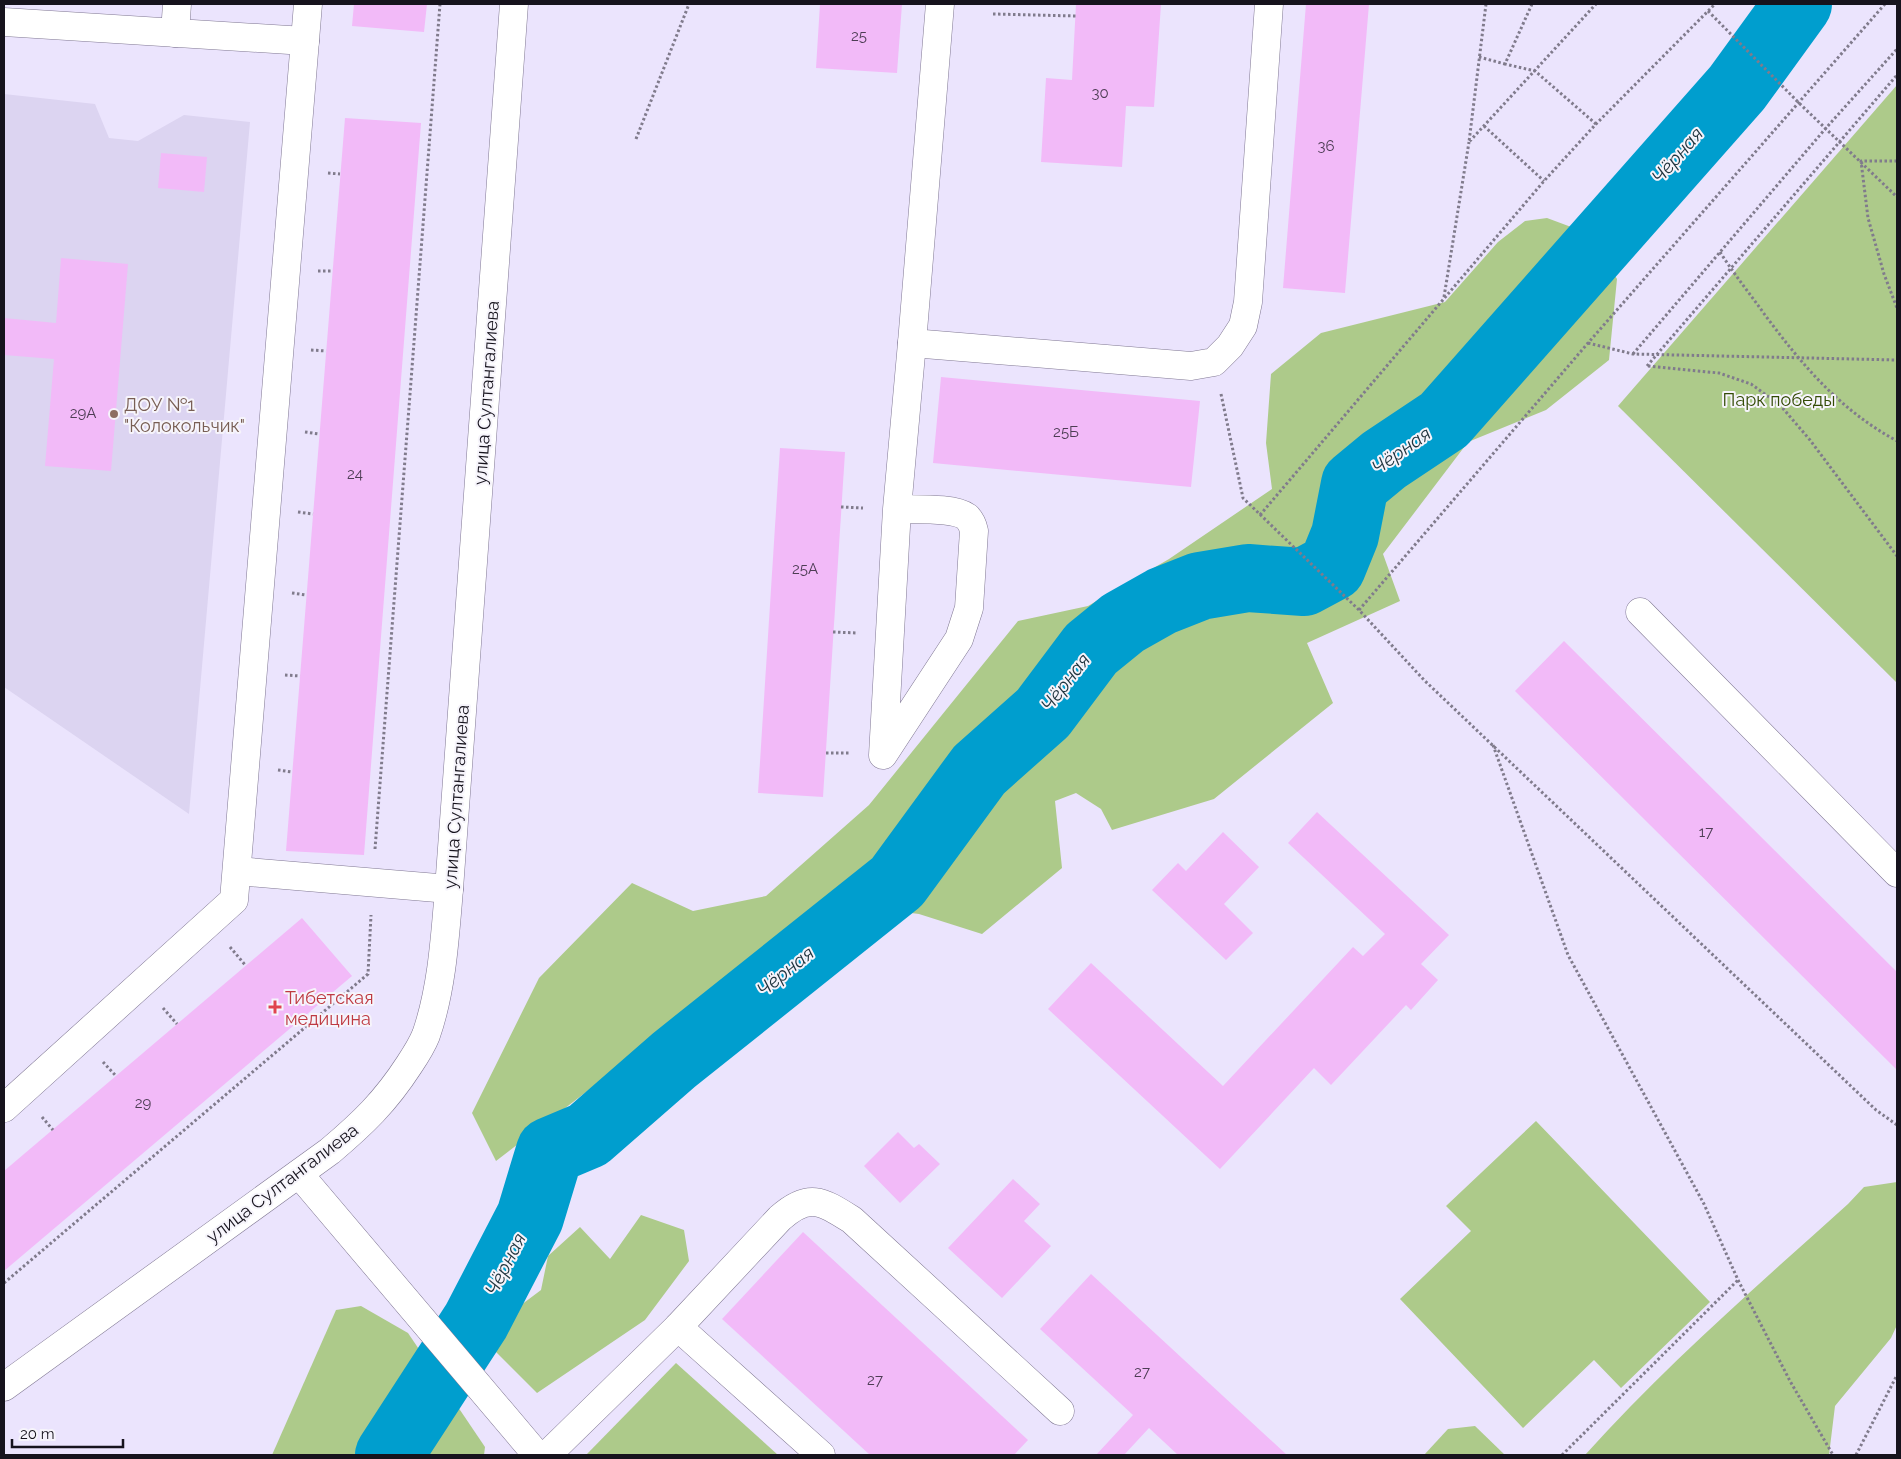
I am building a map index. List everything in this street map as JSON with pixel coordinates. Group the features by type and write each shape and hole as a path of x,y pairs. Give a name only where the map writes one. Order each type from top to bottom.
{"street":[{"path":"175,33 177,4"},
{"path":"4,1108 234,900 308,4"},
{"name":"улица Султангалиева","path":"4,1387 299,1174 354,1130 386,1099 413,1059 425,1036 439,980 449,889 514,4"},
{"path":"898,509 954,512 967,518 972,523 974,531 969,608 962,632 951,653 883,754 898,509 940,4"},
{"path":"912,343 1191,366 1214,362 1230,346 1243,326 1248,302 1269,4"},
{"path":"4,22 304,41"},
{"path":"1640,612 1897,873"},
{"path":"237,871 449,889"},
{"path":"299,1174 537,1455"},
{"path":"547,1455 678,1327 780,1218 793,1206 812,1200 830,1206 852,1220 1060,1411"},
{"path":"678,1327 821,1455"}],"path":[{"path":"4,1283 368,974 373,883 440,4"},
{"path":"636,139 689,4"},
{"path":"1444,298 1469,142 1486,4"},
{"path":"1505,64 1532,4"},
{"path":"1469,142 1596,4"},
{"path":"1260,515 1544,181 1596,124 1715,4"},
{"path":"1359,610 1588,343 1885,4"},
{"path":"1708,12 1897,197"},
{"path":"992,14 1076,16"},
{"path":"1633,354 1826,128 1897,49"},
{"path":"1479,57 1534,71 1596,124"},
{"path":"1897,76 1647,366 1719,373 1751,384 1780,405 1810,440 1897,556"},
{"path":"1484,126 1544,181"},
{"path":"1860,161 1897,161"},
{"path":"1860,161 1868,218 1884,274 1897,308"},
{"path":"1720,252 1797,358 1835,397 1873,428 1897,441"},
{"path":"1588,343 1633,354 1897,360"},
{"path":"1214,362 1243,498 1359,610 1424,680 1876,1110 1897,1125"},
{"path":"1492,745 1568,955 1704,1204 1738,1280 1790,1381 1833,1455"},
{"path":"1562,1455 1738,1280"},
{"path":"1856,1455 1897,1375"}],"shaded area":[{"name":"ДОУ №1 \"Колокольчик\"","path":"4,94 95,104 109,138 138,141 184,115 250,122 189,814 4,687"}],"green space":[{"name":"Парк победы","path":"1897,85 1897,683 1618,406"},
{"path":"1547,218 1590,234 1617,279 1609,360 1546,410 1468,442 1383,554 1400,601 1307,643 1333,703 1214,799 1112,830 1101,809 1076,793 1055,801 1062,868 982,934 919,914 833,903 496,1161 472,1113 539,978 632,883 693,911 766,896 869,805 1018,621 1088,606 1169,559 1272,489 1266,443 1271,374 1321,333 1445,302 1498,242 1525,221"},
{"path":"1536,1121 1710,1302 1621,1388 1594,1360 1523,1428 1400,1299 1471,1231 1446,1206"},
{"path":"1897,1182 1897,1325 1891,1338 1835,1406 1829,1455 1585,1455 1680,1357 1848,1204 1864,1187"},
{"path":"641,1215 684,1230 689,1261 645,1320 537,1393 494,1350 513,1311 541,1290 548,1256 580,1227 610,1259"},
{"path":"361,1306 408,1333 485,1447 484,1455 272,1455 336,1310"},
{"path":"676,1363 778,1455 586,1455"},
{"path":"1475,1426 1505,1455 1424,1455 1448,1429"}],"building":[{"path":"354,4 427,4 424,32 352,26"},
{"path":"820,4 902,4 897,73 816,68"},
{"path":"1076,4 1161,4 1154,107 1126,106 1122,167 1041,162 1046,78 1072,80"},
{"path":"1306,4 1369,4 1345,293 1283,288"},
{"path":"345,118 421,123 364,855 286,851"},
{"path":"161,153 207,157 204,192 158,188"},
{"path":"61,258 128,264 111,471 45,466 54,359 4,355 4,318 56,323"},
{"path":"941,377 1200,401 1191,487 933,463"},
{"path":"780,448 845,452 823,797 758,793"},
{"path":"1564,641 1897,972 1897,1070 1515,691"},
{"path":"1317,812 1449,935 1421,964 1438,980 1411,1010 1406,1005 1331,1085 1314,1068 1220,1169 1048,1009 1091,963 1223,1086 1353,947 1363,956 1385,934 1288,843"},
{"path":"1223,832 1259,867 1224,904 1253,933 1226,960 1152,890 1178,863 1186,871"},
{"path":"302,918 352,976 4,1271 4,1171"},
{"path":"898,1132 914,1148 919,1144 940,1164 900,1203 864,1166"},
{"path":"1013,1179 1040,1204 1024,1221 1051,1246 1002,1298 948,1248"},
{"path":"803,1232 1028,1440 1014,1455 870,1455 722,1319"},
{"path":"1091,1274 1287,1455 1178,1455 1149,1428 1124,1455 1096,1455 1133,1415 1040,1329"}],"waterway":[{"name":"Чёрная","path":"389,1455 476,1321 530,1217 550,1151 588,1135 674,1060 897,882 979,770 1043,713 1091,649 1123,623 1162,601 1200,586 1248,578 1304,582 1332,567 1345,535 1355,484 1384,460 1444,420 1737,88 1798,4"}],"place":[{"name":"ДОУ №1 \"Колокольчик\"","path":"114,414"},
{"name":"Тибетская медицина","path":"275,1007"}]}
